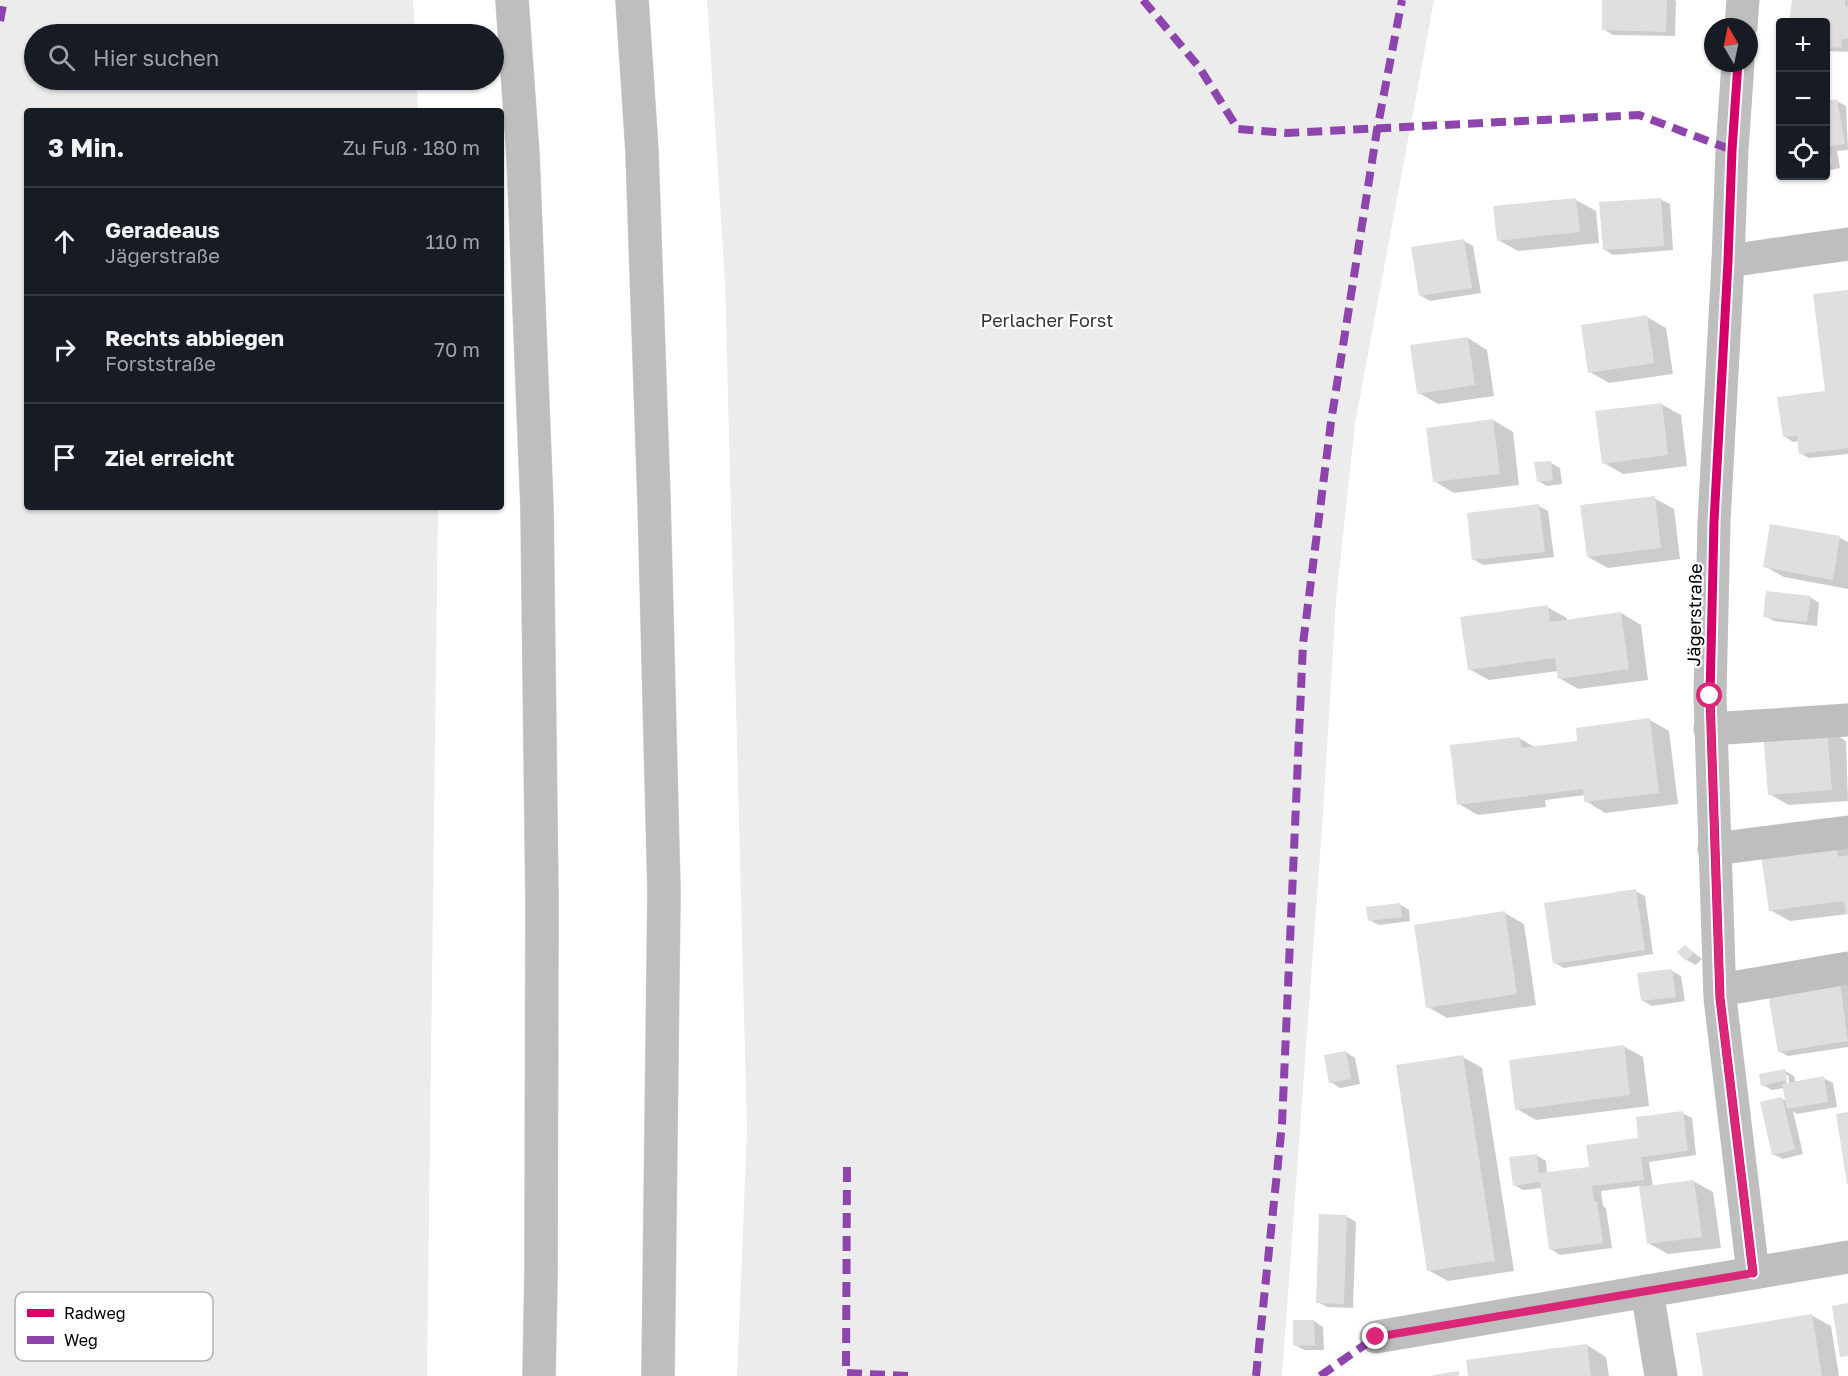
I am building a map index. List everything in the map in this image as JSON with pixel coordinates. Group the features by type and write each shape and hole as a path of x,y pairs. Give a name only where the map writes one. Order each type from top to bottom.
{"main road":[{"path":"512,0 523,155 537,508 542,901 541,1275 538,1376"},
{"path":"632,0 642,162 664,891 658,1376"},
{"path":"1742,18 1743,0"},
{"name":"Jägerstraße","path":"1737,72 1714,522 1710,729 1720,990 1753,1273"},
{"path":"1728,261 1848,244"},
{"path":"1710,729 1848,720"},
{"path":"1714,849 1848,832"},
{"path":"1720,990 1848,968"},
{"path":"1376,1337 1848,1257"},
{"path":"1647,1291 1661,1376"}],"green space":[{"path":"0,0 413,0 414,24 24,24 24,90 417,90 418,108 24,108 24,510 438,510 427,1376 0,1376"},
{"name":"Perlacher Forst","path":"707,0 1434,0 1355,424 1336,600 1323,814 1282,1376 737,1376 747,1131 725,281"}],"building":[{"path":"1602,0 1667,0 1666,32 1602,30"},
{"path":"1792,0 1845,0 1845,6 1848,7 1848,39 1842,39 1841,48 1830,47 1830,18 1790,18"},
{"path":"1837,99 1845,144 1830,146 1830,100"},
{"path":"1576,198 1580,232 1497,241 1493,206"},
{"path":"1661,198 1664,246 1603,250 1599,202"},
{"path":"1464,239 1472,288 1419,296 1411,247"},
{"path":"1848,290 1848,448 1799,454 1797,436 1783,437 1777,397 1825,391 1813,294"},
{"path":"1647,315 1654,363 1588,373 1581,325"},
{"path":"1468,337 1475,385 1417,394 1410,345"},
{"path":"1662,403 1668,455 1602,464 1595,411"},
{"path":"1493,419 1500,474 1433,482 1426,428"},
{"path":"1551,461 1553,480 1537,482 1534,462"},
{"path":"1655,496 1661,548 1587,557 1580,505"},
{"path":"1539,504 1545,552 1472,560 1467,513"},
{"path":"1770,524 1840,536 1833,580 1763,567"},
{"path":"1766,591 1811,596 1807,622 1763,617"},
{"path":"1548,605 1550,622 1621,612 1629,669 1558,679 1555,658 1468,670 1460,617"},
{"path":"1650,718 1659,793 1584,802 1583,789 1457,805 1450,745 1520,737 1521,748 1577,741 1576,728"},
{"path":"1827,728 1832,790 1768,795 1763,733"},
{"path":"1836,837 1838,857 1848,855 1848,913 1846,914 1844,901 1769,911 1760,848"},
{"path":"1636,889 1645,950 1553,964 1544,903"},
{"path":"1400,903 1402,917 1368,921 1366,907"},
{"path":"1505,911 1517,994 1426,1008 1414,925"},
{"path":"1685,945 1694,953 1686,961 1677,952"},
{"path":"1672,969 1676,997 1641,1001 1637,973"},
{"path":"1839,976 1848,1041 1778,1052 1767,988"},
{"path":"1624,1045 1630,1095 1515,1110 1509,1060"},
{"path":"1346,1051 1351,1079 1329,1083 1324,1055"},
{"path":"1463,1055 1495,1261 1427,1271 1396,1065"},
{"path":"1785,1069 1787,1080 1761,1086 1759,1074"},
{"path":"1824,1076 1828,1102 1787,1109 1782,1084"},
{"path":"1782,1097 1795,1150 1772,1155 1760,1102"},
{"path":"1683,1111 1688,1151 1641,1157 1644,1180 1592,1186 1594,1201 1597,1201 1603,1243 1549,1250 1540,1182 1513,1186 1509,1157 1537,1154 1539,1173 1589,1167 1586,1145 1638,1138 1636,1117"},
{"path":"1848,1112 1848,1183 1847,1184 1836,1114"},
{"path":"1694,1180 1702,1237 1647,1244 1639,1187"},
{"path":"1319,1214 1347,1215 1344,1304 1316,1303"},
{"path":"1848,1303 1848,1356 1840,1357 1832,1306"},
{"path":"1812,1314 1822,1376 1703,1376 1696,1333"},
{"path":"1293,1320 1314,1320 1315,1345 1293,1346"},
{"path":"1587,1344 1591,1376 1468,1376 1466,1360"},
{"path":"1459,1371 1459,1376 1433,1376 1433,1375"}],"marked path":[{"path":"0,21 4,0"},
{"path":"1143,0 1199,67 1238,129 1287,133 1639,115 1732,150"},
{"path":"1256,1376 1282,1124 1303,644 1331,422 1377,130 1402,0"},
{"path":"847,1167 846,1373 910,1376"},
{"path":"1320,1376 1376,1337"}],"cycle path":[{"path":"1737,72 1714,522 1710,696 1720,998 1753,1273"}],"route":[{"path":"1376,1337 1753,1273 1720,998 1710,696"}]}
